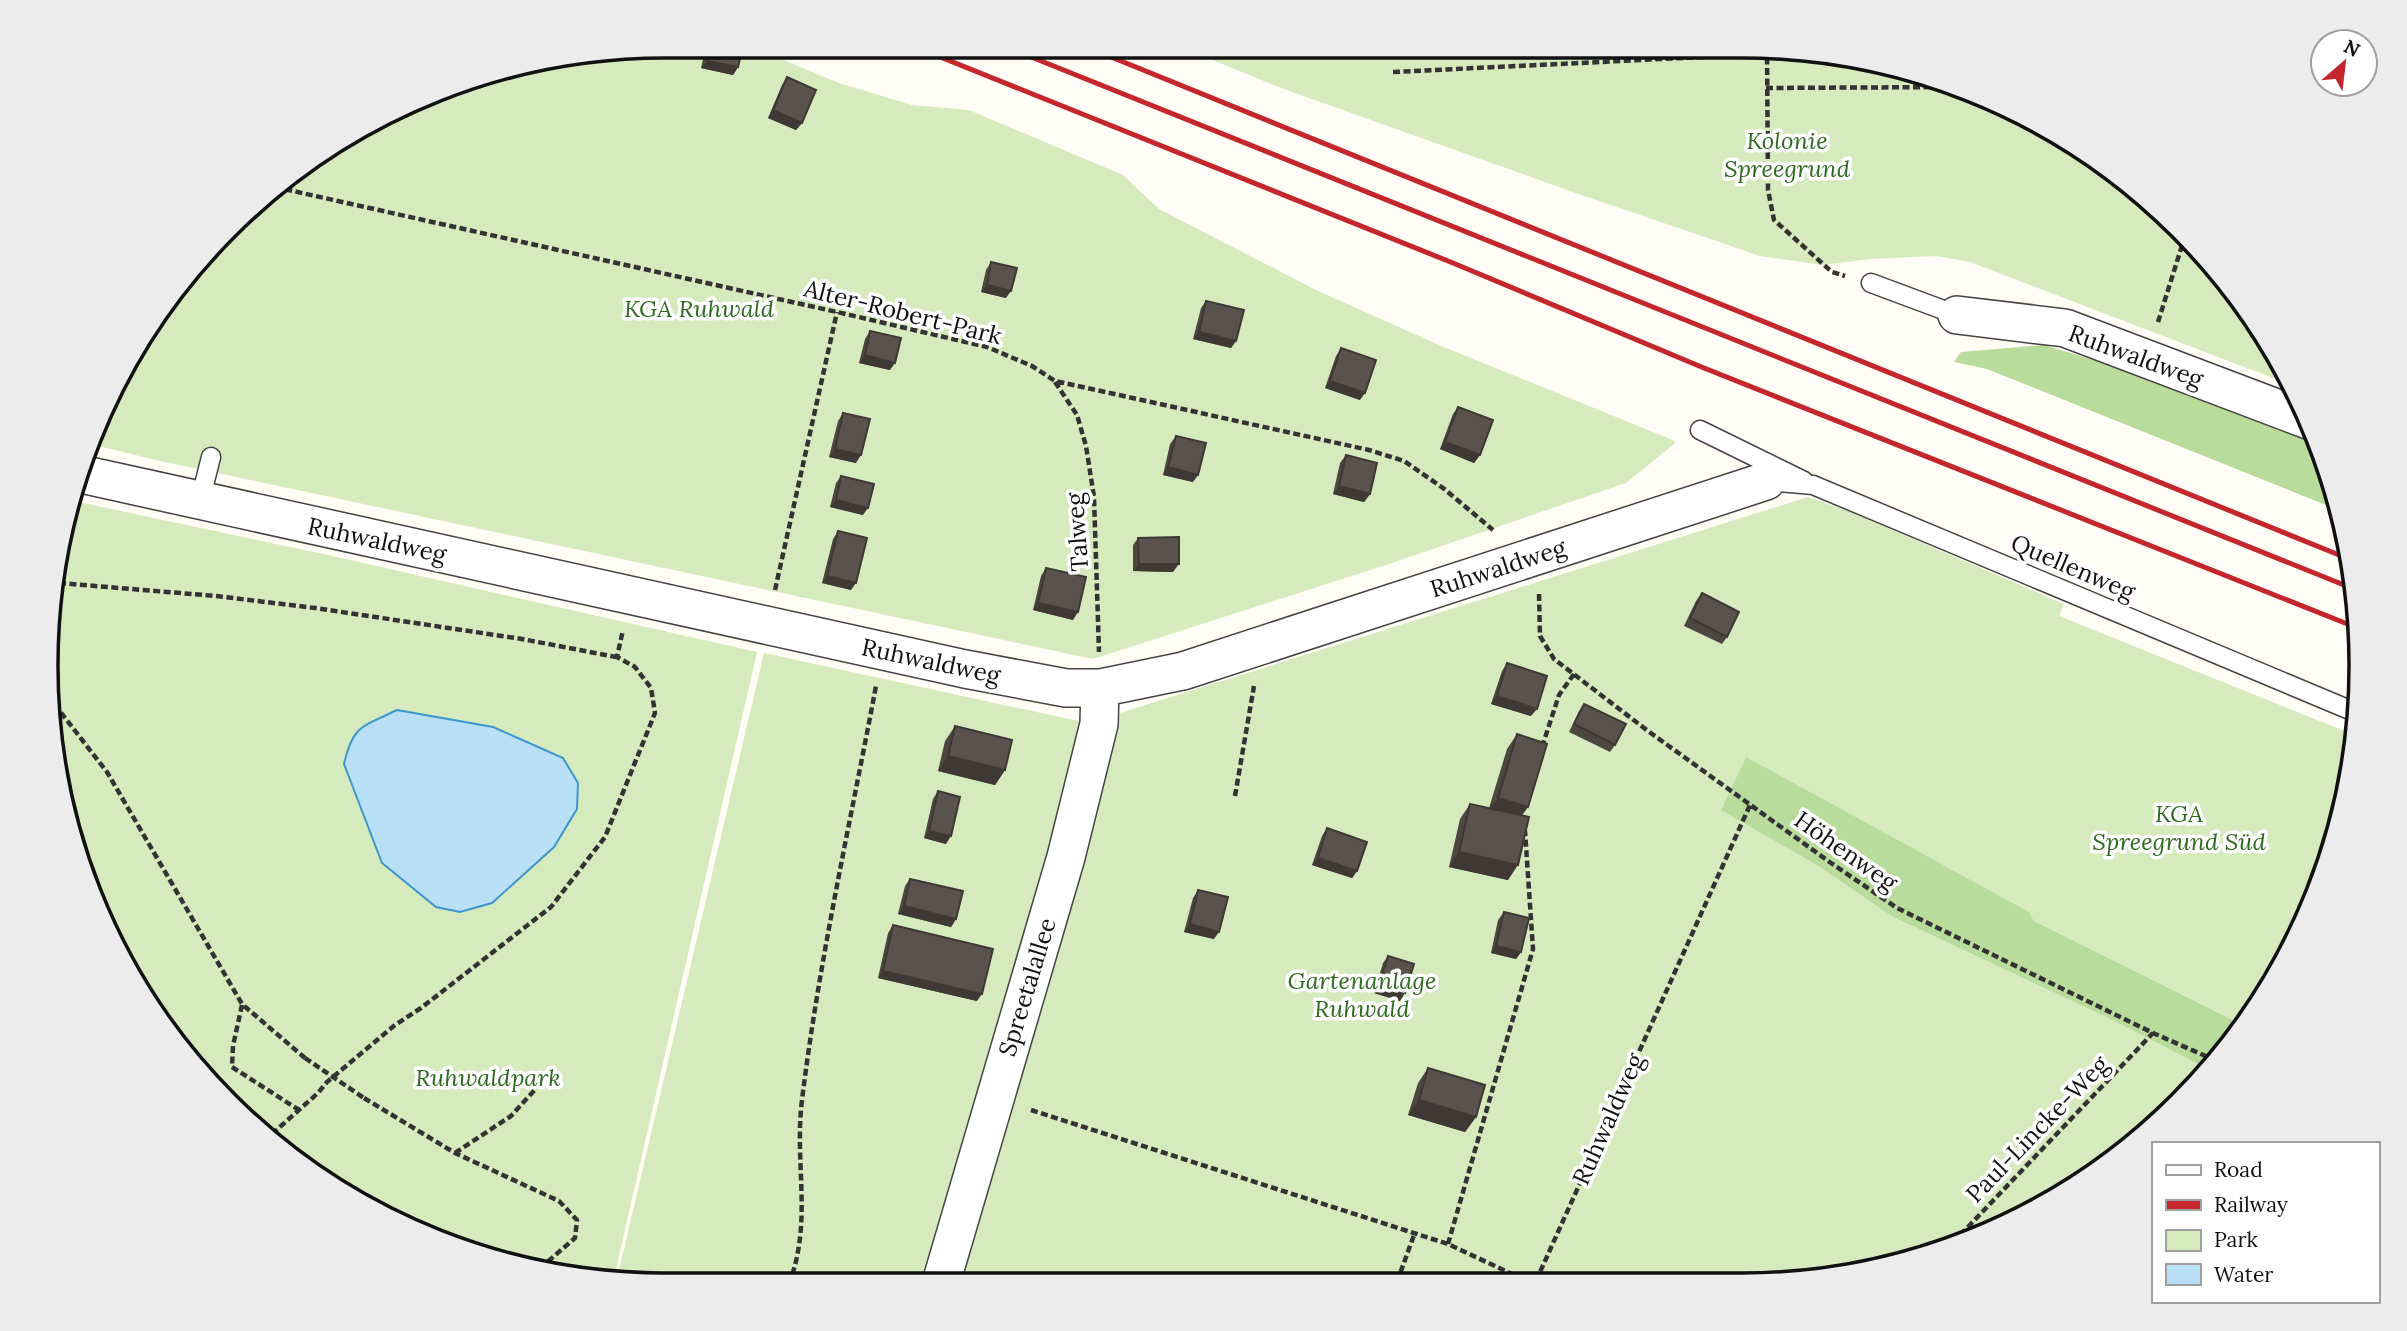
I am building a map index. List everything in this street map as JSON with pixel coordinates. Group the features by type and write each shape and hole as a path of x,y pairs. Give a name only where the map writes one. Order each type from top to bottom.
{"street":[{"name":"Ruhwaldweg","path":"1957,315 2066,328 2295,415"},
{"name":"Ruhwaldweg","path":"88,476 883,651 1066,688 1100,688 1183,671 1252,648 1533,572 1766,481"},
{"name":"Spreetalallee","path":"944,1273 1066,857 1099,724 1100,688"}],"lane":[{"path":"1871,283 1957,315"},
{"path":"1700,430 1813,485"},
{"path":"200,501 211,457"},
{"name":"Quellenweg","path":"1766,481 1813,485 2348,709"}],"path":[{"path":"1393,72 1683,58"},
{"path":"1766,59 1768,190 1773,219 1832,272 1871,283"},
{"path":"1766,88 1928,87"},
{"name":"Alter-Robert-Park","path":"288,190 987,347 1032,366 1055,381 1369,450 1404,461 1443,488 1533,572"},
{"path":"2160,316 2181,247"},
{"path":"767,625 837,312"},
{"name":"Talweg","path":"1055,381 1077,415 1094,498 1100,688"},
{"name":"Höhenweg","path":"1533,572 1540,636 1554,659 1750,805 1897,908 2153,1033 2207,1056"},
{"path":"63,583 316,607 522,639 617,657 635,667 651,688 654,713 605,837 551,906 421,1008 395,1025 327,1082 276,1131"},
{"path":"617,657 631,595"},
{"path":"1234,796 1258,664 1252,648"},
{"path":"793,1273 803,1227 799,1121 813,1012 883,651"},
{"path":"1539,758 1559,695 1574,674"},
{"path":"60,711 107,772 242,1004 305,1058 364,1098 455,1153 559,1202 577,1220 575,1238 547,1262"},
{"name":"Ruhwaldweg","path":"1540,1273 1750,805"},
{"path":"1448,1244 1533,949 1525,829"},
{"path":"242,1004 233,1046 232,1067 299,1110"},
{"name":"Paul-Lincke-Weg","path":"1965,1231 2153,1033"},
{"path":"455,1153 511,1116 552,1071"},
{"path":"994,1098 1448,1244 1510,1273"},
{"path":"1400,1273 1414,1235"}],"green space":[{"name":"KGA Ruhwald","path":"666,58 779,58 839,83 912,105 969,110 1123,175 1159,209 1316,290 1439,345 1675,441 1626,483 1389,564 1093,659 99,446 120,397 160,328 183,296 236,236 296,183 328,160 397,120 470,90 547,69 626,59"},
{"name":"Kolonie Spreegrund","path":"1207,58 1781,59 1860,69 1899,78 1974,104 2010,120 2079,160 2111,183 2171,236 2198,265 2247,328 2278,380 1970,262 1936,256 1870,259 1822,265 1760,256 1281,88"},
{"path":"2044,345 2147,376 2304,435 2328,506 1987,369 1954,362 1961,352"},
{"path":"1808,497 1848,511 2064,604 2059,616 2345,731 2329,823 2303,898 2268,969 2234,1021 2034,921 2029,912 1817,865 1891,916 2106,1017 2199,1065 2142,1122 2079,1171 2010,1211 1937,1241 1899,1253 1821,1268 1742,1273 619,1271 764,653 1088,723"},
{"name":"Ruhwaldpark","path":"80,502 328,555 757,652 616,1271 547,1262 508,1253 433,1227 397,1211 328,1171 265,1122 236,1095 183,1035 139,969 120,934 90,861 69,784 59,705 59,626 69,547","holes":["397,710 493,727 563,758"]},
{"path":"1746,757 2029,912 2034,921 2234,1021 2199,1065 2106,1017 1891,916 1817,865 1721,810"}],"water":[{"path":"397,710 493,727 563,758 578,783 577,809 554,847 492,903 460,912 436,907 382,863 344,764 351,741 361,728"}],"building":[{"path":"708,58 740,58 738,67 707,61"},
{"path":"787,77 816,90 802,123 773,110"},
{"path":"991,262 1017,268 1011,291 987,285"},
{"path":"1206,301 1244,310 1236,341 1199,332"},
{"path":"870,331 901,338 895,363 865,355"},
{"path":"1341,348 1376,360 1365,393 1330,381"},
{"path":"1458,407 1493,420 1480,455 1445,442"},
{"path":"843,413 870,419 861,455 835,449"},
{"path":"1176,436 1206,443 1198,475 1168,467"},
{"path":"1346,455 1377,463 1370,494 1339,486"},
{"path":"841,476 874,484 868,508 836,500"},
{"path":"838,531 867,538 856,583 827,576"},
{"path":"1179,537 1179,564 1139,564 1138,538"},
{"path":"1046,568 1086,577 1078,612 1038,603"},
{"path":"1702,593 1739,612 1727,637 1690,618"},
{"path":"1507,663 1547,676 1537,709 1497,696"},
{"path":"1584,704 1626,724 1615,745 1574,724"},
{"path":"955,726 1012,740 1005,770 948,756"},
{"path":"1517,734 1547,744 1528,807 1498,798"},
{"path":"938,791 960,797 951,836 929,831"},
{"path":"1470,804 1529,817 1518,865 1459,852"},
{"path":"1327,828 1367,842 1357,871 1318,858"},
{"path":"910,879 963,891 956,919 904,906"},
{"path":"1198,890 1228,897 1219,932 1190,924"},
{"path":"1504,912 1529,918 1521,952 1496,946"},
{"path":"893,925 993,949 982,994 883,971"},
{"path":"1388,956 1414,964 1405,993 1379,985"},
{"path":"1428,1068 1485,1085 1476,1117 1419,1100"}],"railway":[{"path":"943,58 1453,263 1704,368 2348,624"},
{"path":"1034,58 2344,585"},
{"path":"1114,58 2339,555"}],"park label":[{"name":"KGA Spreegrund Süd","path":"2179,827"},
{"name":"Gartenanlage Ruhwald","path":"1362,994"}]}
